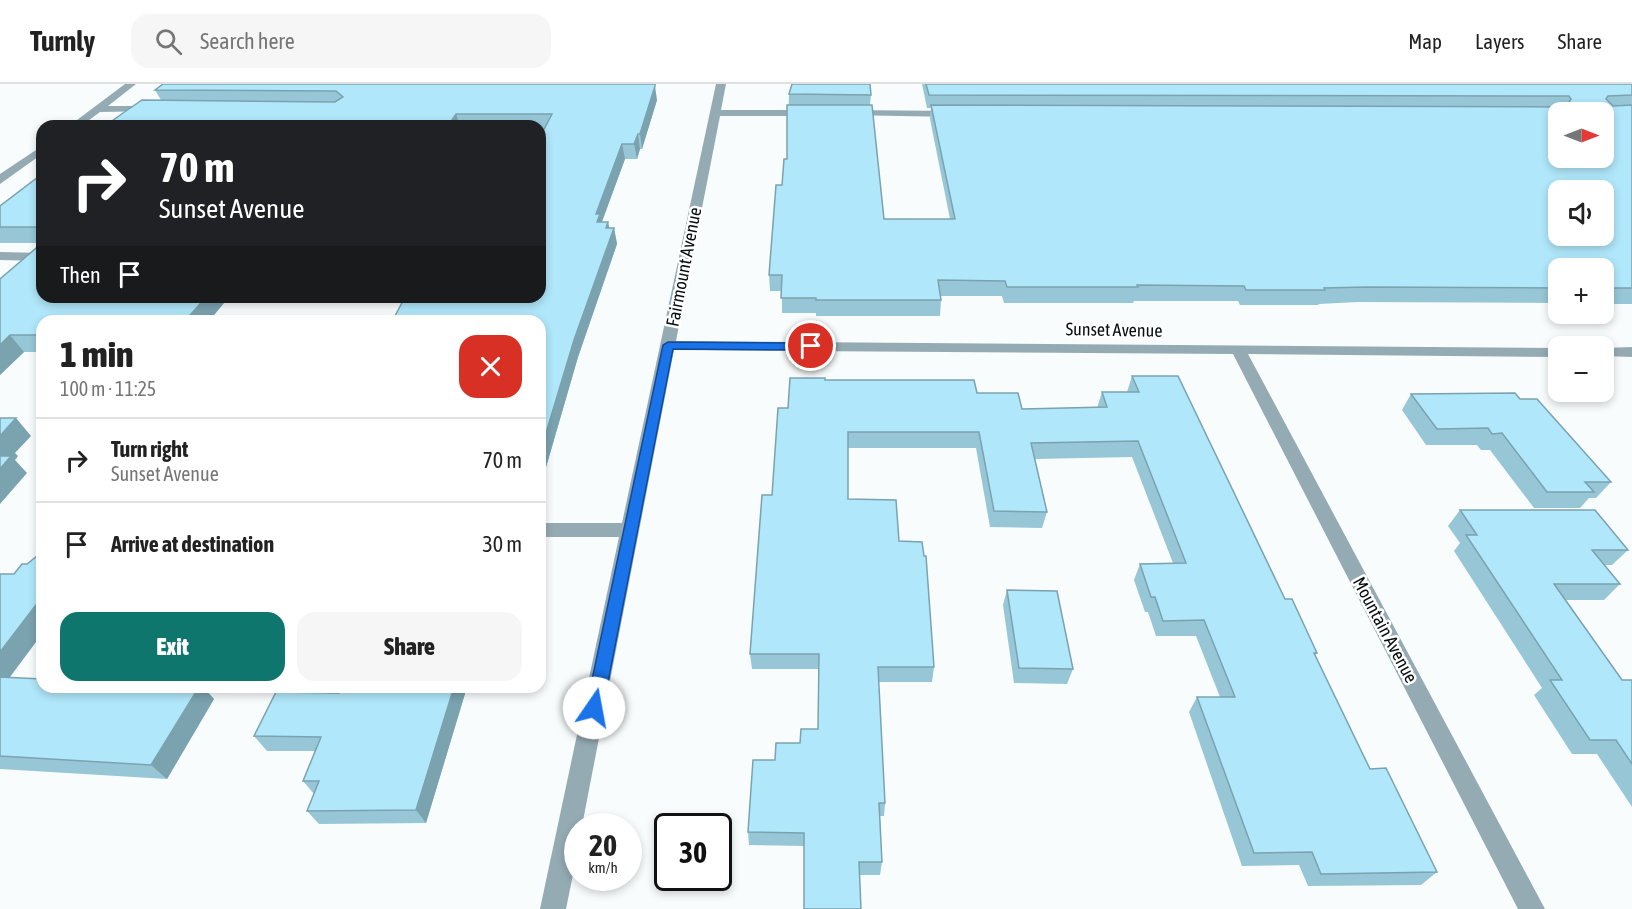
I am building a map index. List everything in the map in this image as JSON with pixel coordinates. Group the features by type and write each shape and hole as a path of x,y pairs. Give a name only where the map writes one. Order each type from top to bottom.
{"street":[{"path":"82,120 130,84"},
{"name":"Fairmount Avenue","path":"553,909 721,84"},
{"path":"97,109 167,109"},
{"path":"716,113 822,113"},
{"path":"834,113 964,114"},
{"path":"0,180 36,153"},
{"path":"0,256 36,257"},
{"name":"Sunset Avenue","path":"668,345 1548,352"},
{"name":"Mountain Avenue","path":"1239,351 1532,909"},
{"path":"1614,352 1632,352"},
{"path":"546,530 631,530"}],"building":[{"path":"163,84 655,84 640,134 634,144 622,144 596,214 600,214 597,222 608,222 606,228 614,228 574,340 546,433 546,315 396,315 402,303 546,303 546,126 552,114 456,114 452,120 114,120 142,100 335,102 343,97 336,91 155,90"},
{"path":"792,84 870,84 871,95 789,94"},
{"path":"926,84 1632,84 1632,95 1608,96 1606,99 1609,102 1569,102 1571,99 1569,96 929,95"},
{"path":"787,105 872,105 884,219 955,219 931,105 1548,107 1548,168 1614,168 1614,106 1632,105 1632,288 1614,288 1614,258 1548,258 1548,288 1366,287 1324,288 1325,290 1246,290 1244,286 1007,287 1005,281 938,280 941,300 781,298 782,275 769,275 776,185 782,185 784,159 787,159"},
{"path":"36,179 36,227 0,227 0,206"},
{"path":"36,248 36,303 201,303 190,315 36,315 36,335 10,335 0,345 0,279"},
{"path":"1132,376 1178,376 1285,599 1292,599 1317,653 1314,653 1370,769 1386,768 1437,872 1321,874 1312,852 1254,853 1197,697 1235,697 1204,620 1163,621 1155,597 1151,597 1140,564 1186,563 1138,441 1031,443 1047,512 994,511 979,432 848,432 848,499 896,500 899,541 922,542 924,556 926,556 934,667 878,667 885,803 879,803 882,862 859,862 861,909 804,909 804,833 748,832 753,760 775,760 776,743 800,743 801,729 818,729 819,654 750,654 762,495 772,495 778,408 788,408 790,378 974,380 977,393 1018,393 1022,409 1107,407 1102,392 1139,392"},
{"path":"1515,393 1520,399 1537,399 1611,482 1585,482 1594,492 1547,492 1502,433 1492,434 1488,428 1437,429 1411,394"},
{"path":"0,418 16,418 0,436"},
{"path":"0,456 11,456 0,469"},
{"path":"1460,510 1595,510 1628,550 1592,550 1620,584 1554,584 1622,680 1632,680 1632,764 1616,740 1590,740 1550,680 1562,680 1466,535 1477,535"},
{"path":"36,557 36,605 0,652 0,574 14,574 22,564 27,564"},
{"path":"1007,590 1057,591 1073,669 1019,668"},
{"path":"0,677 36,679 36,693 195,693 151,765 0,756"},
{"path":"276,693 452,693 416,810 307,811 319,781 303,781 321,737 254,736"}],"route":[{"path":"594,708 668,345 811,346"}]}
